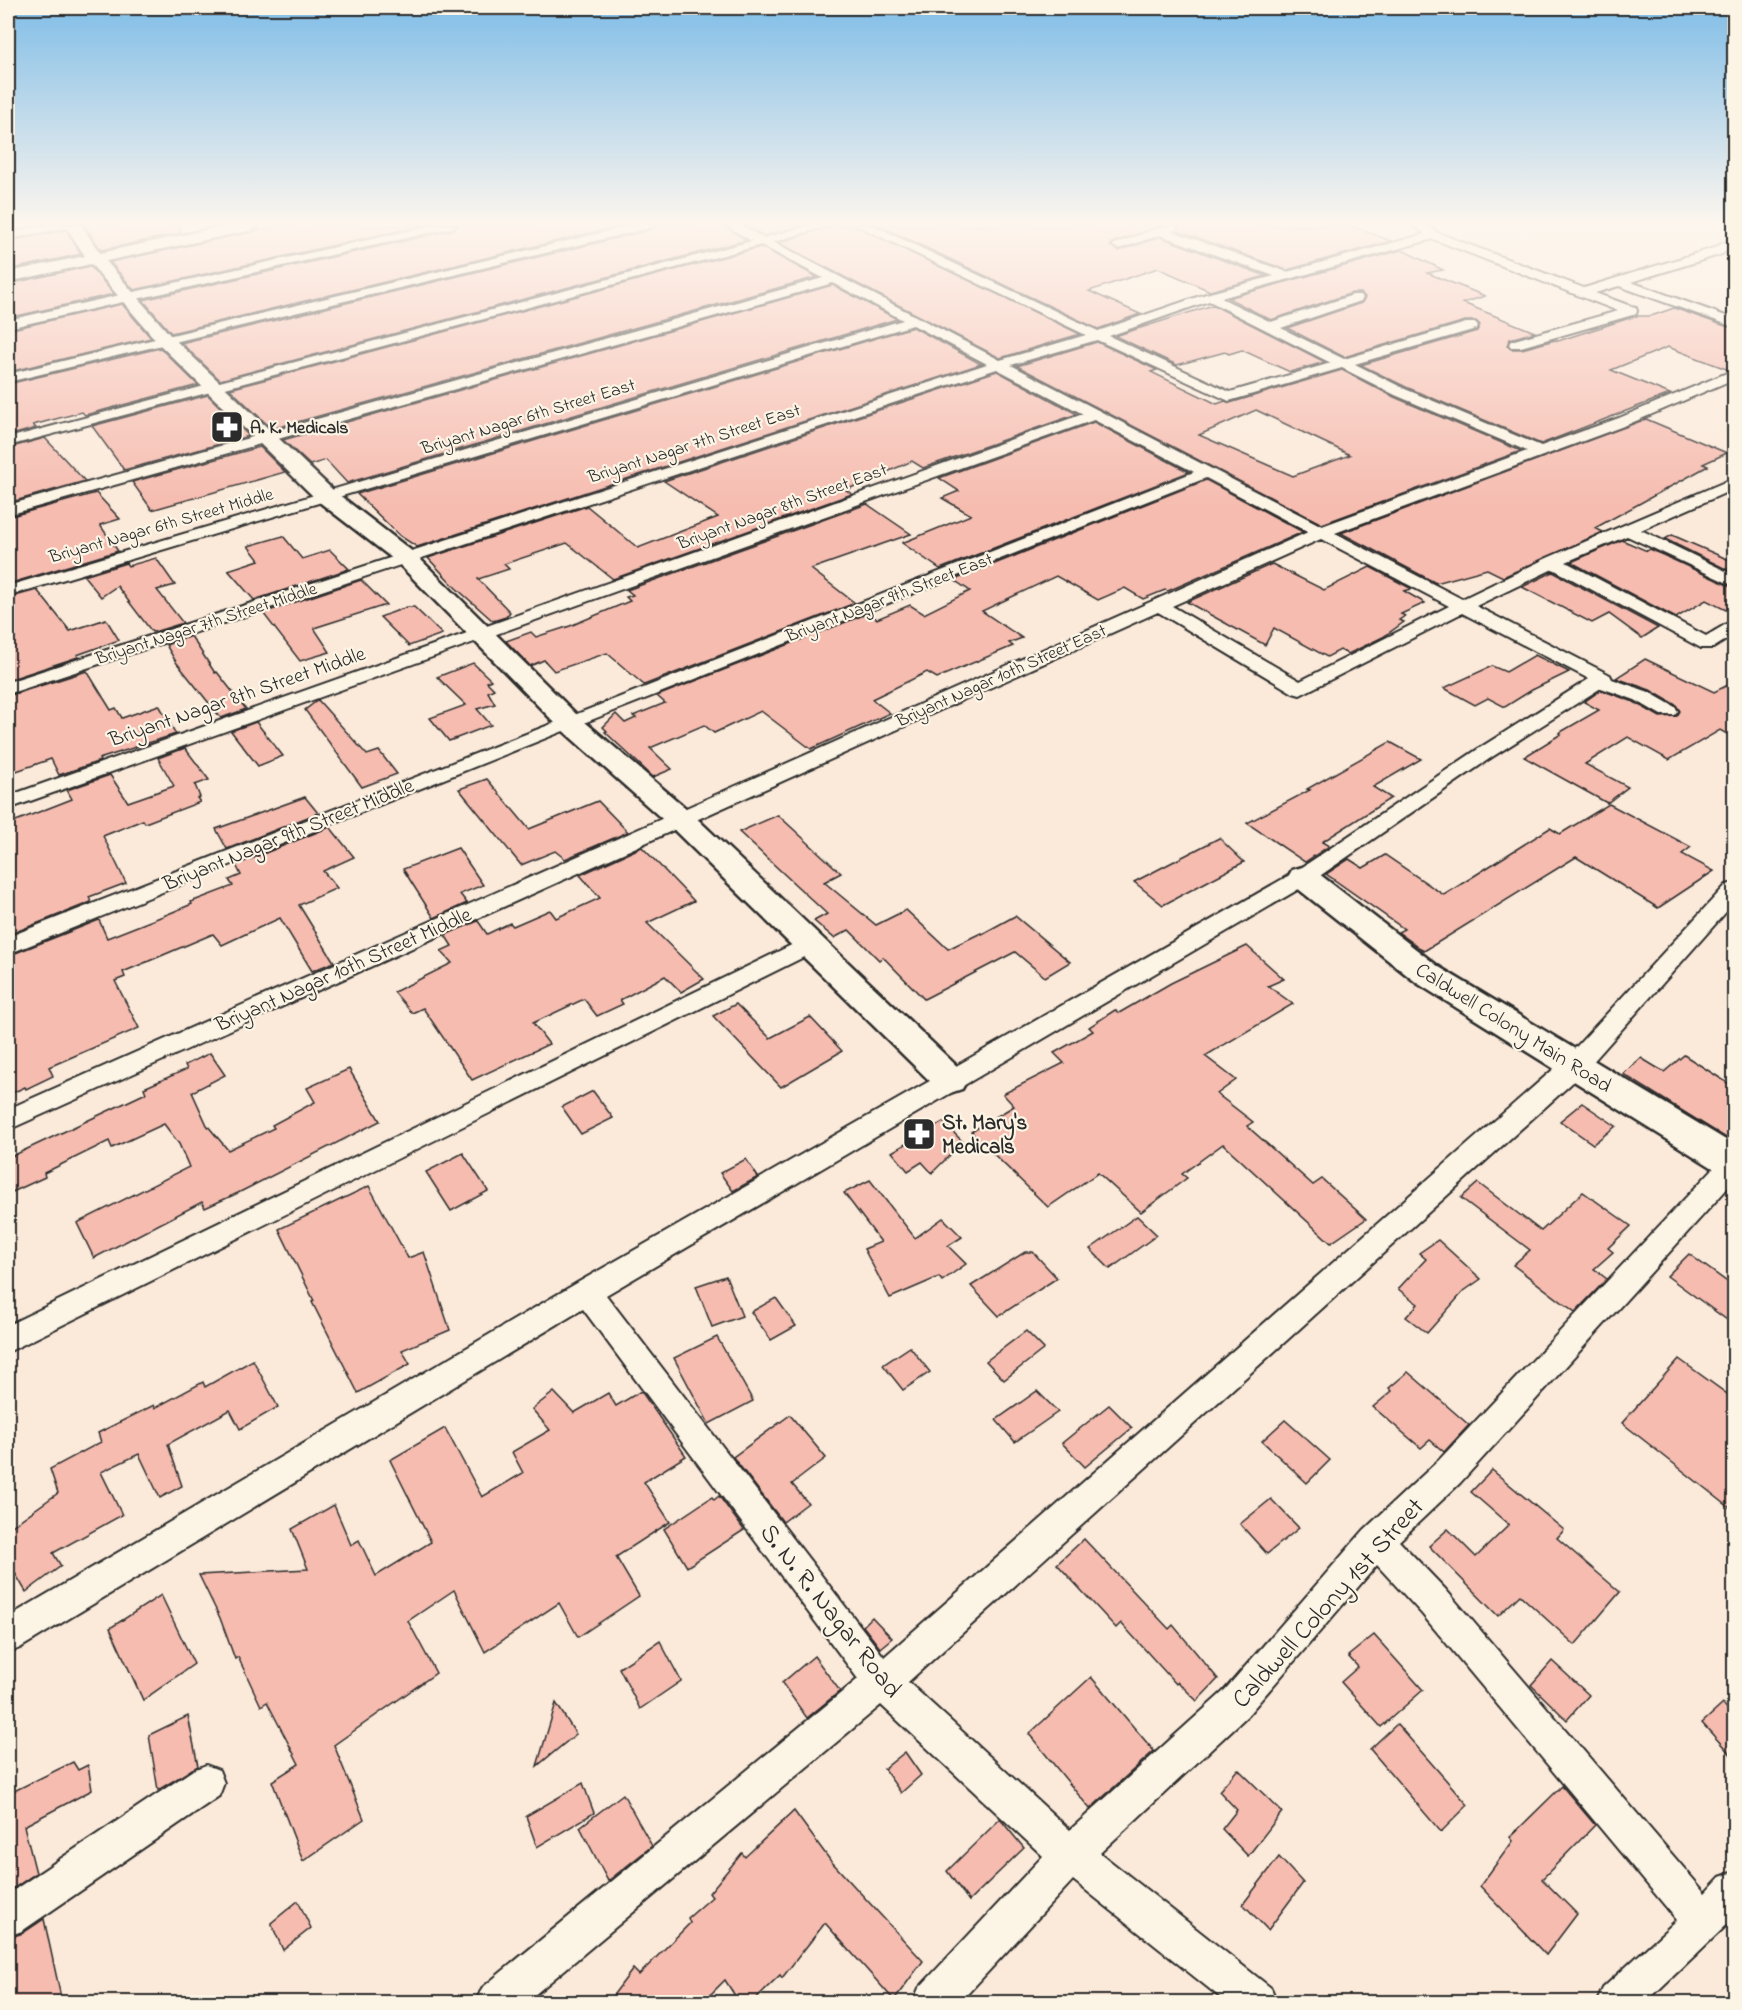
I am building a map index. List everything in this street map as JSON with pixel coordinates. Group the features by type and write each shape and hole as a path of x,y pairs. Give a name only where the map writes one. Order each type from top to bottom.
{"street":[{"path":"8,324 31,319"},
{"path":"147,319 165,340 326,496 405,557 569,722 679,818 950,1080"},
{"path":"8,378 254,319"},
{"path":"8,442 472,319"},
{"path":"8,510 691,319"},
{"path":"8,1636 587,1292 1303,877 1485,753 1603,678 909,319"},
{"path":"1060,319 1229,397 1471,326"},
{"name":"Briyant Nagar 7th Street East","path":"405,557 996,364 1096,336 1146,319"},
{"path":"1254,319 1400,392 1539,451"},
{"path":"1270,327 1295,319"},
{"path":"1516,344 1604,319"},
{"name":"Briyant Nagar 6th Street East","path":"326,496 913,321"},
{"name":"Briyant Nagar 10th Street East","path":"679,818 1322,532 1624,421 1734,374"},
{"name":"Briyant Nagar 8th Street East","path":"483,635 1095,415"},
{"name":"Briyant Nagar 9th Street East","path":"569,722 1208,472"},
{"path":"1159,605 1300,689 1463,605 1554,562 1734,483"},
{"name":"Briyant Nagar 6th Street Middle","path":"8,591 326,496"},
{"path":"1629,530 1734,582"},
{"name":"Briyant Nagar 7th Street Middle","path":"8,688 405,557"},
{"path":"1554,562 1707,644 1734,627"},
{"name":"Briyant Nagar 8th Street Middle","path":"8,803 483,635"},
{"path":"1599,681 1642,696 1668,711"},
{"name":"Briyant Nagar 9th Street Middle","path":"8,946 569,722"},
{"name":"Briyant Nagar 10th Street Middle","path":"8,1120 679,818"},
{"name":"Caldwell Colony Main Road","path":"1303,877 1428,975 1734,1163"},
{"path":"496,2002 882,1682 1574,1066 1734,890"},
{"path":"8,1339 810,944"},
{"name":"Caldwell Colony 1st Street","path":"933,2002 1070,1855 1235,1704 1376,1540 1449,1472 1734,1163"},
{"name":"S. N. R. Nagar Road","path":"587,1292 882,1682 1070,1855 1113,1886 1257,2002"},
{"path":"1376,1540 1434,1602 1704,1922"},
{"path":"8,1917 206,1783"},
{"path":"1617,2002 1704,1922 1734,1891"}],"building":[{"path":"57,319 135,319 151,338 8,372 8,330"},
{"path":"159,319 231,319 171,333"},
{"path":"281,319 450,319 220,380 181,343"},
{"path":"493,319 667,319 272,429 230,389"},
{"path":"713,319 897,319 347,483 326,460 310,465 283,440"},
{"path":"925,319 1048,319 1080,334 1000,358"},
{"path":"1076,319 1127,319 1098,329"},
{"path":"1169,319 1240,319 1325,362 1290,372 1242,350 1229,354 1225,352 1177,365 1115,336"},
{"path":"1315,319 1502,319 1535,332 1510,339 1507,345 1511,349 1522,349 1558,341 1627,319 1705,319 1734,329 1734,368 1729,370 1668,347 1611,370 1670,394 1541,444 1406,387 1361,365 1477,331 1480,325 1476,321 1465,321 1344,357 1287,328"},
{"path":"913,327 981,364 417,547 400,536 357,494"},
{"path":"1097,342 1157,370 1151,372 1217,404 1225,401 1230,403 1342,370 1394,397 1521,451 1322,524 1017,366","holes":["1256,410 1350,455 1293,476 1199,435"]},
{"path":"160,348 198,385 85,415 82,412 33,425 36,428 8,436 8,384"},
{"path":"997,371 1077,414 923,468 912,461 846,490 852,494 613,579 567,543 504,564 509,569 478,579 510,612 506,617 493,621 456,588 428,558 587,506 638,548 718,517 664,481"},
{"path":"208,395 249,436 124,470 92,426"},
{"path":"1646,419 1727,453 1703,464 1708,466 1595,528 1603,532 1503,577 1487,569 1436,583 1341,533"},
{"path":"1094,422 1189,472 940,569 902,543 971,515 942,498 959,491 939,478"},
{"path":"45,438 85,481 8,503 8,448"},
{"path":"260,447 285,472 152,510 132,482"},
{"path":"1206,480 1303,532 1168,591 1165,590 1143,599 1125,588 1098,600 1056,576 982,611 1022,638 1009,643 1013,646 937,678 927,672 872,699 890,713 811,749 761,711 714,733 704,725 650,748 672,769 653,777 605,732 607,731 603,727 616,714 625,723 636,718 633,716 665,703 657,696 869,613 877,619 910,605 924,614 970,591 954,580"},
{"path":"96,493 120,519 100,525 118,551 8,584 8,517"},
{"path":"867,504 911,534 811,569 855,603 644,685 607,653 554,671 544,660 530,666 506,641 531,632 536,637 570,626 630,601 626,597 633,595 627,590"},
{"path":"1672,535 1734,562 1734,573 1665,539"},
{"path":"283,536 302,559 330,550 349,569 254,600 228,570 259,560 248,546"},
{"path":"1622,540 1647,551 1650,549 1734,588 1734,614 1706,600 1676,618 1571,562"},
{"path":"156,558 175,585 157,590 183,623 157,631 152,632 117,586 101,597 84,576 126,563 128,566"},
{"path":"1272,564 1324,590 1370,567 1412,589 1404,591 1425,603 1401,614 1405,616 1399,620 1404,622 1383,637 1348,654 1340,650 1327,657 1274,628 1265,645 1187,602"},
{"path":"1553,572 1658,628 1642,638 1609,614 1592,623 1522,587"},
{"path":"361,580 386,605 314,628 330,652 300,661 263,613"},
{"path":"37,590 70,631 106,619 119,640 77,655 78,657 8,680 8,598"},
{"path":"407,607 414,607 442,634 409,646 380,617"},
{"path":"191,636 215,673 217,672 246,709 221,718 176,662 166,645"},
{"path":"1535,655 1569,672 1532,690 1505,707 1488,698 1475,705 1444,688 1492,666 1506,672"},
{"path":"1645,659 1714,692 1734,682 1734,738 1720,730 1669,760 1628,737 1585,764 1628,787 1607,803 1524,757 1599,710 1584,702 1601,690 1634,702 1660,717 1677,716 1680,711 1676,705 1650,690 1616,678"},
{"path":"473,663 491,680 487,682 494,689 488,692 495,704 477,709 491,725 449,741 430,718 466,705 437,677"},
{"path":"87,671 111,710 116,708 122,718 159,705 176,734 99,759 100,761 59,775 51,759 8,774 8,696"},
{"path":"318,700 367,755 379,751 397,774 362,787 305,710"},
{"path":"256,722 283,756 258,766 231,731"},
{"path":"1390,742 1421,759 1373,787 1391,798 1322,842 1329,846 1305,862 1247,823 1310,790 1307,789"},
{"path":"185,748 209,780 195,785 200,802 145,823 143,820 103,836 126,883 89,897 91,902 8,935 8,824 72,799 67,790 110,775 128,802 174,786 158,758"},
{"path":"487,779 529,829 598,801 628,832 565,859 555,851 521,865 459,789"},
{"path":"305,797 318,813 227,849 216,829"},
{"path":"1609,804 1691,847 1682,854 1714,871 1658,908 1576,857 1424,951 1398,932 1404,929 1326,874 1349,859 1363,868 1385,855 1444,895 1550,828 1560,834"},
{"path":"778,815 841,873 824,882 876,925 906,910 948,949 1015,916 1070,962 1045,977 1015,952 924,999 883,957 879,960 849,930 834,938 814,921 827,914 739,832"},
{"path":"330,827 354,857 323,871 337,888 299,905 334,962 312,971 280,918 222,945 213,934 123,972 125,977 115,981 139,1028 49,1067 53,1076 8,1095 8,956 99,920 107,938 168,914 192,904 191,902 233,886 229,880 241,875 236,865"},
{"path":"1219,838 1244,862 1163,905 1134,882"},
{"path":"642,847 694,901 647,923 704,979 681,992 665,976 620,1000 623,1004 597,1016 584,999 533,1023 549,1044 472,1080 423,1008 412,1013 394,992 452,963 441,951 452,946 445,935 478,921 487,934 510,923 513,926 550,910 556,918 600,898 580,875"},
{"path":"458,848 483,885 460,894 467,903 434,918 403,869"},
{"path":"1247,946 1284,979 1268,986 1293,1004 1205,1056 1236,1080 1217,1094 1253,1122 1247,1126 1313,1185 1322,1179 1366,1219 1331,1243 1223,1144 1182,1174 1187,1178 1141,1212 1098,1173 1048,1207 971,1132 1014,1106 1003,1094 1064,1063 1054,1053 1093,1031 1089,1027 1115,1010 1119,1013 1171,983"},
{"path":"736,1004 770,1038 810,1017 842,1051 781,1087 713,1016"},
{"path":"210,1053 225,1075 192,1092 207,1125 228,1150 274,1128 272,1125 315,1102 307,1088 349,1069 380,1121 238,1193 205,1208 202,1202 94,1258 77,1223 189,1167 179,1144 164,1124 112,1148 109,1141 44,1173 45,1177 8,1194 8,1158 146,1093 144,1088 187,1069 185,1065"},
{"path":"1684,1055 1734,1087 1734,1143 1623,1074 1641,1058 1664,1072"},
{"path":"593,1091 613,1118 581,1134 562,1107"},
{"path":"1582,1103 1616,1126 1593,1144 1560,1121"},
{"path":"943,1122 963,1142 932,1173 922,1162 908,1171 892,1152"},
{"path":"463,1153 488,1191 451,1211 426,1172"},
{"path":"746,1159 758,1177 733,1191 720,1173"},
{"path":"870,1180 915,1238 943,1218 962,1237 948,1246 966,1264 942,1281 939,1277 890,1298 864,1249 881,1242 844,1193"},
{"path":"1478,1183 1541,1231 1583,1192 1631,1226 1608,1248 1613,1252 1594,1269 1607,1279 1575,1312 1513,1265 1530,1250 1461,1198"},
{"path":"369,1186 408,1258 424,1252 450,1330 402,1350 410,1364 358,1393 312,1302 314,1301 279,1229"},
{"path":"1137,1216 1157,1235 1110,1269 1090,1249"},
{"path":"1438,1240 1481,1279 1464,1291 1427,1333 1406,1317 1418,1304 1398,1289 1426,1259 1419,1253"},
{"path":"1025,1252 1033,1252 1057,1278 999,1316 971,1286"},
{"path":"1689,1254 1734,1287 1734,1325 1667,1276"},
{"path":"726,1276 742,1316 712,1327 696,1286"},
{"path":"776,1298 796,1326 771,1340 751,1312"},
{"path":"1026,1331 1044,1349 1004,1380 986,1361"},
{"path":"717,1337 753,1401 709,1424 674,1358"},
{"path":"910,1347 930,1372 903,1390 883,1365"},
{"path":"1679,1359 1734,1399 1734,1511 1622,1423"},
{"path":"253,1360 278,1407 240,1429 230,1410 168,1444 182,1486 160,1498 139,1454 101,1472 122,1515 53,1553 61,1566 26,1592 8,1561 8,1529 58,1493 50,1469 101,1442 98,1433 154,1405 155,1408 203,1382 205,1387"},
{"path":"1408,1372 1469,1425 1444,1452 1430,1440 1421,1448 1373,1407 1392,1391 1389,1388"},
{"path":"641,1391 686,1456 644,1482 670,1522 616,1557 639,1596 578,1637 559,1603 485,1652 454,1590 408,1621 436,1673 334,1745 364,1819 303,1861 272,1781 299,1764 267,1702 261,1706 238,1657 235,1659 220,1618 199,1575 308,1569 292,1529 334,1505 351,1545 359,1540 376,1576 431,1542 390,1460 445,1428 482,1497 523,1473 512,1452 550,1430 532,1409 554,1392 574,1413 608,1393 616,1406"},
{"path":"1037,1391 1058,1412 1015,1442 996,1420"},
{"path":"1109,1405 1132,1428 1085,1467 1062,1443"},
{"path":"790,1415 826,1458 792,1484 808,1503 783,1522 733,1457"},
{"path":"1285,1420 1330,1460 1307,1483 1262,1441"},
{"path":"1492,1470 1564,1530 1557,1538 1620,1592 1575,1645 1520,1595 1498,1616 1429,1546 1448,1529 1476,1557 1509,1525 1471,1492"},
{"path":"719,1496 744,1530 687,1567 664,1529 712,1497 714,1500"},
{"path":"1271,1499 1299,1528 1267,1554 1240,1524"},
{"path":"1084,1539 1169,1629 1173,1625 1218,1679 1197,1701 1178,1682 1176,1684 1121,1623 1116,1628 1057,1564"},
{"path":"161,1595 194,1664 143,1700 110,1628"},
{"path":"872,1617 892,1638 880,1648 863,1626"},
{"path":"1374,1635 1423,1690 1381,1727 1341,1682 1358,1667 1348,1656"},
{"path":"660,1641 681,1681 640,1709 619,1668"},
{"path":"814,1656 840,1691 807,1718 782,1683"},
{"path":"1552,1661 1589,1695 1567,1720 1531,1685"},
{"path":"1091,1677 1154,1751 1090,1809 1029,1734"},
{"path":"556,1703 576,1734 537,1766"},
{"path":"1723,1704 1734,1716 1734,1758 1702,1723"},
{"path":"188,1716 198,1766 158,1790 149,1735"},
{"path":"1397,1724 1468,1805 1441,1832 1370,1749"},
{"path":"905,1752 921,1775 901,1793 884,1769"},
{"path":"73,1762 78,1770 88,1765 92,1790 24,1826 36,1873 8,1892 8,1794"},
{"path":"1238,1769 1282,1812 1248,1856 1222,1829 1237,1810 1219,1791"},
{"path":"583,1783 594,1813 537,1847 526,1816"},
{"path":"1562,1786 1595,1825 1542,1879 1577,1914 1546,1955 1480,1886 1513,1841 1510,1837"},
{"path":"623,1794 652,1846 608,1881 580,1827"},
{"path":"794,1811 830,1860 923,1961 894,2000 825,1923 782,1978 780,1975 752,2002 739,2002 725,1980 703,2002 608,2002 633,1969 639,1975 690,1923 688,1918 712,1897 709,1893 742,1853 745,1857"},
{"path":"1000,1819 1024,1848 969,1901 947,1871"},
{"path":"1279,1857 1303,1883 1268,1930 1243,1904"},
{"path":"298,1901 311,1928 283,1950 271,1923"},
{"path":"44,1919 62,2002 8,2002 8,1938 23,1933"}],"place":[{"name":"A. K. Medicals","path":"227,427"},
{"name":"St. Mary's Medicals","path":"919,1134"}]}
